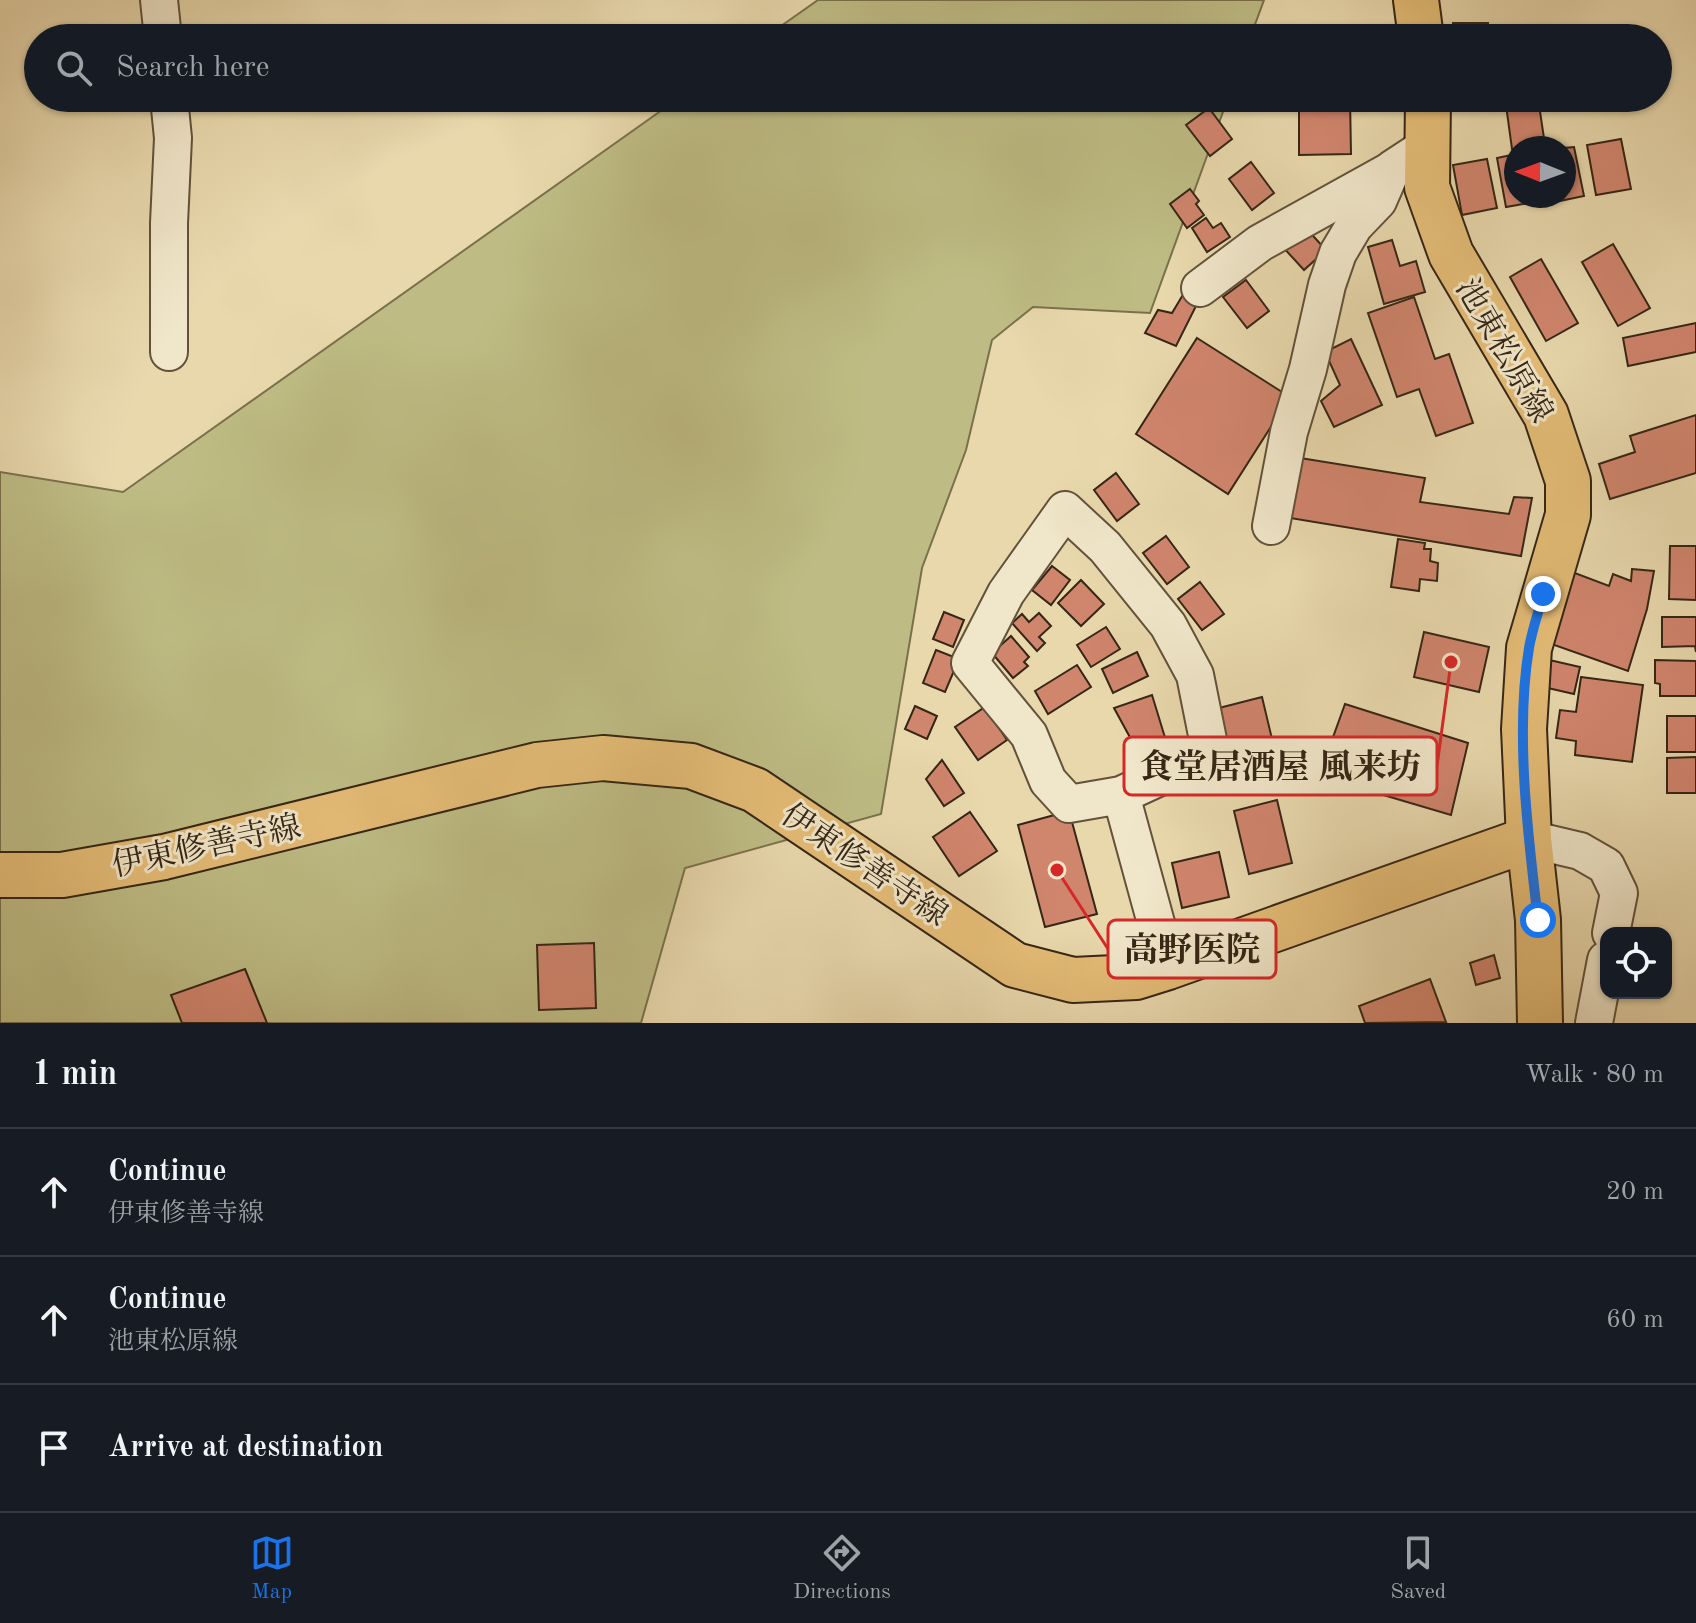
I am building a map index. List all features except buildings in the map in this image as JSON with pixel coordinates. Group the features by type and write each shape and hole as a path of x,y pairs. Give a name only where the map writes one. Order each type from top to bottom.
{"main road":[{"path":"1416,0 1419,24"},
{"name":"池東松原線","path":"1424,112 1409,158 1427,187 1451,254 1546,415 1568,481 1568,515 1529,648 1524,729 1529,839"},
{"name":"伊東修善寺線","path":"0,875 62,875 164,857 537,765 603,758 691,766 755,790 1015,965 1073,980 1136,977 1529,839"},
{"path":"1529,839 1538,920 1540,1023"}],"street":[{"path":"159,0 162,24"},
{"path":"169,352 169,223 173,138 170,112"},
{"path":"1200,288 1260,243 1409,158"},
{"path":"1271,526 1289,432 1308,369 1330,274 1354,226 1378,201 1409,158"},
{"path":"1065,510 1105,547 1168,625 1195,675 1210,750 1190,763 1121,795 1069,804 1048,781 1029,735 970,663 1006,593 1065,510"},
{"path":"1121,795 1168,967"},
{"path":"1529,839 1580,851 1606,866 1619,893 1612,927"},
{"path":"1594,1023 1600,992"}],"shaded area":[{"path":"818,0 1264,0 1255,24 784,24"},
{"path":"659,112 1223,112 1150,313 1033,307 992,340 966,450 922,568 881,814 685,868 641,1023 0,1023 0,472 123,492"}],"place":[{"name":"食堂居酒屋 風来坊","path":"1451,662"},
{"name":"高野医院","path":"1057,870"}],"route":[{"path":"1538,920 1529,839 1524,729 1529,648 1543,594"}]}
